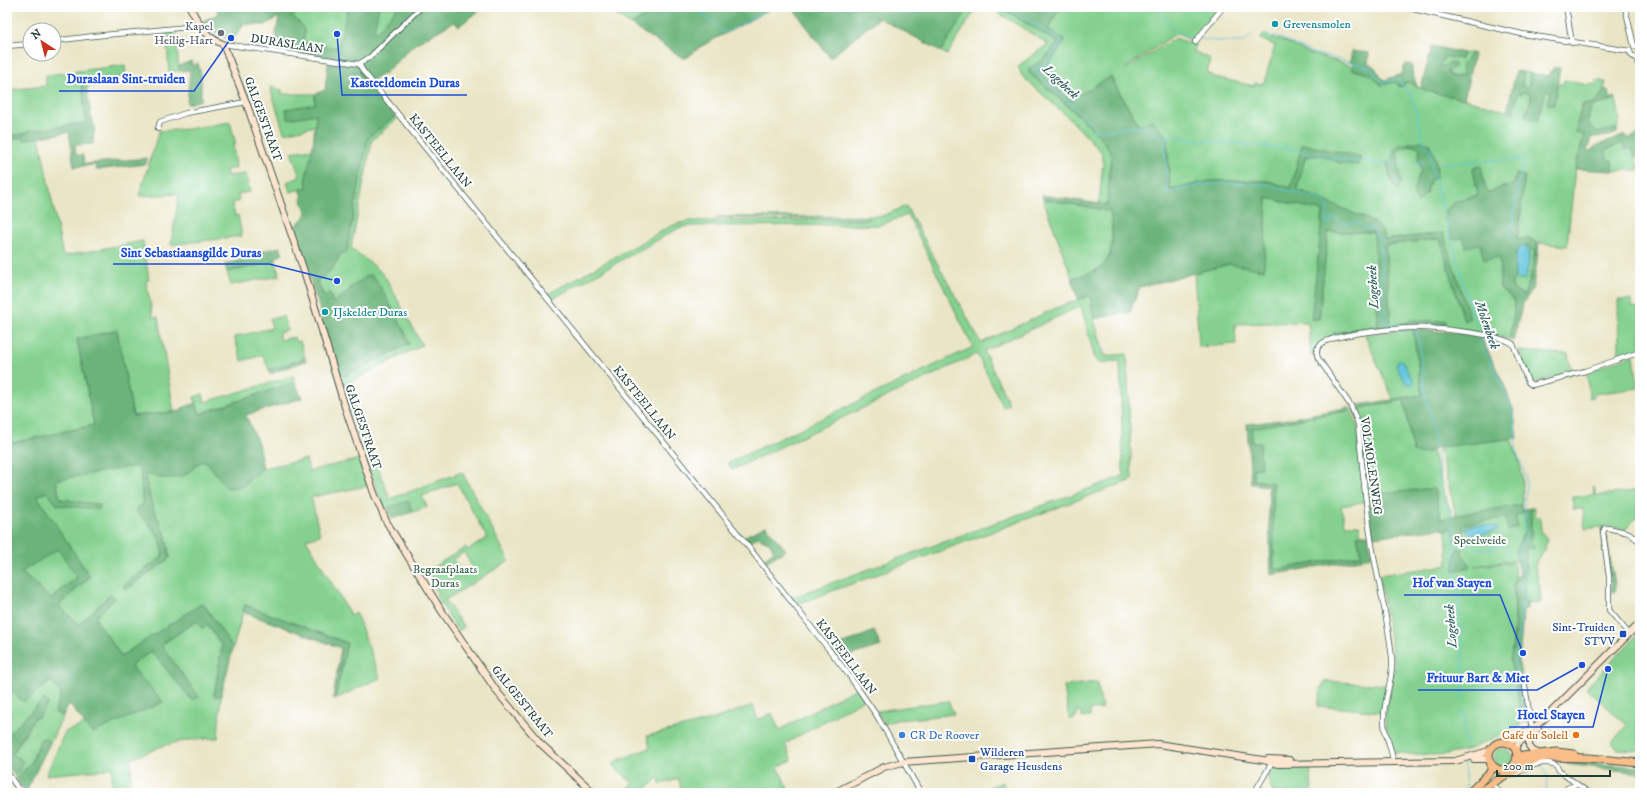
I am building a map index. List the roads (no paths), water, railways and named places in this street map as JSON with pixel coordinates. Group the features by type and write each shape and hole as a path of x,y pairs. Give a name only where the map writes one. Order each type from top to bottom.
{"main road":[{"path":"1470,793 1489,773 1492,767 1490,758 1495,744 1507,743 1516,752 1523,756 1538,753 1563,752 1589,758"},
{"path":"1515,764 1516,752"},
{"path":"1490,758 1501,770"},
{"path":"1479,792 1501,770 1510,768 1515,764 1537,758 1589,758 1640,763"},
{"path":"1479,792 1498,779 1524,766 1536,761 1554,758"}],"street":[{"path":"190,7 198,23 208,36 224,44"},
{"path":"359,64 370,57 421,7"},
{"path":"1195,42 1223,7"},
{"path":"1404,7 1522,34 1572,43 1630,50"},
{"path":"1566,7 1572,43"},
{"path":"1625,7 1634,46"},
{"path":"62,40 188,27 198,23"},
{"name":"DURASLAAN","path":"224,44 359,64"},
{"name":"GALGESTRAAT","path":"224,44 246,102 305,274 343,401 374,493 386,521 445,616 498,693 540,742 594,793"},
{"path":"7,46 22,45"},
{"path":"1630,50 1634,46"},
{"path":"1634,46 1640,48"},
{"path":"1630,50 1631,55 1638,57 1640,66"},
{"name":"KASTEELLAAN","path":"359,64 362,71 743,540 844,669 874,711 921,793"},
{"path":"158,129 160,122 186,113 246,102"},
{"name":"VOLMOLENWEG","path":"1393,762 1392,754 1385,735 1384,721 1385,704 1392,671 1392,659 1385,606 1371,540 1358,424 1351,406 1319,361 1317,350 1321,344 1342,336 1397,329 1427,328 1476,333 1508,341 1513,344 1528,382 1532,385 1585,371 1640,352"},
{"path":"1629,634 1609,610 1609,577 1603,532 1605,528 1608,528 1629,533 1640,542"},
{"path":"1516,752 1518,743 1529,736 1534,729 1575,692 1581,682 1640,623"},
{"path":"1524,681 1531,723 1534,729"},
{"path":"1507,743 1534,729"},
{"path":"1529,736 1529,746 1533,751 1538,753"},
{"path":"834,793 884,767 904,762 1158,744 1262,760 1302,763 1393,762 1490,758"},
{"path":"1556,765 1562,758"},
{"path":"1254,793 1271,761"},
{"path":"1479,792 1536,764 1549,762 1556,765 1559,771 1589,793"},
{"path":"7,772 21,793"},
{"path":"1567,788 1576,784"},
{"path":"1494,785 1500,793"}],"water":[{"path":"1524,246 1527,249 1529,257 1528,266 1525,279 1517,280 1515,277 1516,255 1520,248"},
{"path":"1401,360 1414,381 1413,384 1409,385 1398,370 1396,365 1398,361"},
{"path":"1475,525 1490,525 1498,528 1497,531 1481,534 1473,534 1466,530 1467,527"}],"waterway":[{"path":"694,7 724,33 772,7"},
{"name":"Logebeek","path":"1008,7 1064,42 1053,53 1050,61 1034,70 1092,124 1094,131 1148,126 1150,128 1150,133 1160,136 1165,140 1167,193 1195,186 1225,183 1269,185 1325,201 1328,210 1326,224 1329,224 1333,218 1340,223 1357,223 1365,229 1372,228 1380,240 1384,323 1412,326"},
{"name":"Molenbeek","path":"1156,7 1168,23 1178,32 1195,38"},
{"name":"Molenbeek","path":"1201,39 1244,42 1253,34"},
{"name":"Molenbeek","path":"1264,34 1271,37 1276,36 1310,52 1371,68 1382,82 1399,80 1403,87 1411,94 1417,113 1422,138 1424,143 1431,149 1432,170 1477,331"},
{"name":"Logebeek","path":"1165,140 1168,139 1170,135 1186,139 1294,149 1314,155 1321,153 1329,160 1337,157 1343,161 1366,161 1384,164 1401,162"},
{"path":"1440,163 1523,159 1510,238"},
{"name":"Logebeek","path":"1415,162 1424,163"},
{"name":"Logebeek","path":"1415,330 1419,341 1424,390 1431,416 1445,505 1447,508 1451,509 1464,673 1462,699"},
{"name":"Molenbeek","path":"1479,336 1509,401 1516,427 1516,449 1526,480 1526,493 1524,499 1525,539 1518,550 1519,558 1526,578 1519,583 1524,595 1519,644 1514,661 1526,720"},
{"name":"Molenbeek","path":"1481,339 1485,338"},
{"path":"1489,339 1508,344"},
{"path":"1458,545 1469,541 1481,549 1487,549 1500,545 1503,546 1510,555"},
{"name":"Logebeek","path":"1463,710 1465,744"},
{"name":"Logebeek","path":"1464,763 1466,788"},
{"name":"Molenbeek","path":"1543,765 1547,777 1546,793"}],"place":[{"name":"Grevensmolen","path":"1275,24"},
{"name":"Kapel Heilig-Hart","path":"221,33"},
{"name":"Kasteeldomein Duras","path":"337,34"},
{"name":"Duraslaan Sint-truiden","path":"231,38"},
{"name":"Sint Sebastiaansgilde Duras","path":"337,281"},
{"name":"IJskelder Duras","path":"325,312"},
{"name":"Sint-Truiden STVV","path":"1623,634"},
{"name":"Hof van Stayen","path":"1523,653"},
{"name":"Frituur Bart & Miet","path":"1582,665"},
{"name":"Hotel Stayen","path":"1608,669"},
{"name":"CR De Roover","path":"902,735"},
{"name":"Café du Soleil","path":"1576,735"},
{"name":"Wilderen Garage Heusdens","path":"972,759"}],"park label":[{"name":"Speelweide","path":"1480,540"},
{"name":"Begraafplaats Duras","path":"445,576"}]}
